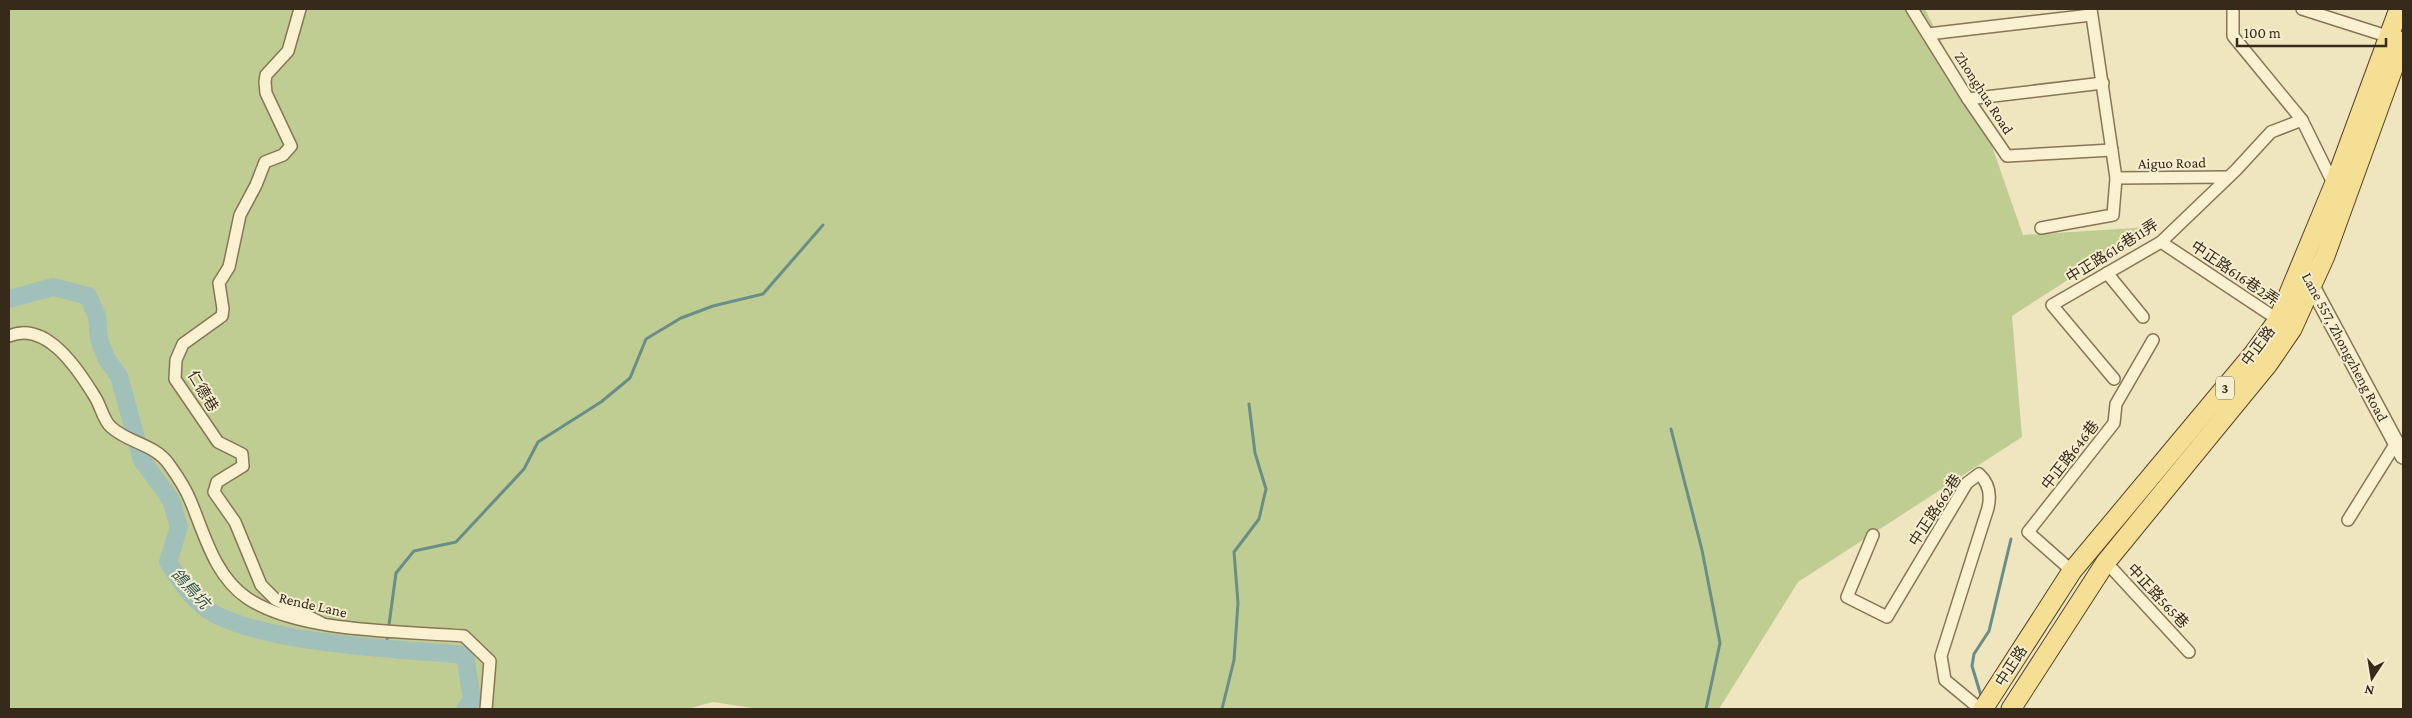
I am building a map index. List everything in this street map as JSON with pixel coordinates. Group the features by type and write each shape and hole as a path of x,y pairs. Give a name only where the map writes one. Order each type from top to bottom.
{"main road":[{"name":"中正路","path":"1982,709 2072,571 2254,352 2285,324 2312,286 2326,256 2398,40 2399,9"},
{"name":"中正路","path":"2011,709 2106,562 2268,364 2285,324 2300,265 2398,40"},
{"path":"2055,598 2075,609"}],"street":[{"name":"仁德巷","path":"300,9 288,51 266,75 265,82 266,93 291,146 283,155 265,162 256,186 240,215 229,267 219,283 223,309 222,316 183,344 176,360 175,379 218,442 242,454 243,466 217,482 214,492 235,522 261,585 275,599 321,623"},
{"name":"Zhonghua Road","path":"1912,9 1968,100 2007,156 2112,150"},
{"path":"2233,9 2233,36 2302,120 2334,185"},
{"path":"2302,9 2398,40"},
{"path":"1928,34 2091,12 2116,178 2113,215 2042,228"},
{"path":"1968,100 2103,83"},
{"name":"中正路616巷11弄","path":"2114,379 2052,305 2161,242 2271,132 2302,120"},
{"name":"Aiguo Road","path":"2116,178 2228,177"},
{"name":"中正路616巷2弄","path":"2161,242 2285,324"},
{"name":"Lane 557, Zhongzheng Road","path":"2300,265 2400,449"},
{"path":"2107,273 2143,317"},
{"name":"Rende Lane","path":"9,336 21,330 39,334 56,346 96,398 110,426 122,436 158,452 168,463 190,499 214,559 230,582 245,596 266,610 347,629 464,636 490,661 486,709"},
{"name":"中正路646巷","path":"2072,571 2028,532 2114,423 2116,404 2153,340"},
{"path":"2348,520 2400,449"},
{"name":"中正路662巷","path":"1873,535 1847,597 1888,617 1967,482 1979,474 1986,480 1990,498 1988,508 1941,656 1945,680 1982,709"},
{"name":"中正路565巷","path":"2106,562 2190,652"}],"green space":[{"path":"9,9 1925,9 1988,135 2023,235 2150,227 2012,316 2022,437 1798,582 1719,709 759,709 713,702 687,709 9,709"}],"waterway":[{"path":"386,647 396,573 414,551 456,542 524,469 538,442 601,402 630,378 646,339 681,318 713,306 763,294 823,225"},
{"name":"鴿鳥坑","path":"9,299 53,287 88,296 97,316 99,339 106,358 119,376 142,460 171,500 179,527 168,562 184,586 204,607 226,619 256,629 291,637 367,647 465,655 472,700 465,709"},
{"path":"1222,709 1234,660 1238,603 1234,552 1259,519 1266,489 1255,453 1249,404"},
{"path":"1671,429 1702,550 1720,643 1706,709"},
{"path":"1982,699 1972,666 1974,654 1989,631 2011,539"}]}
